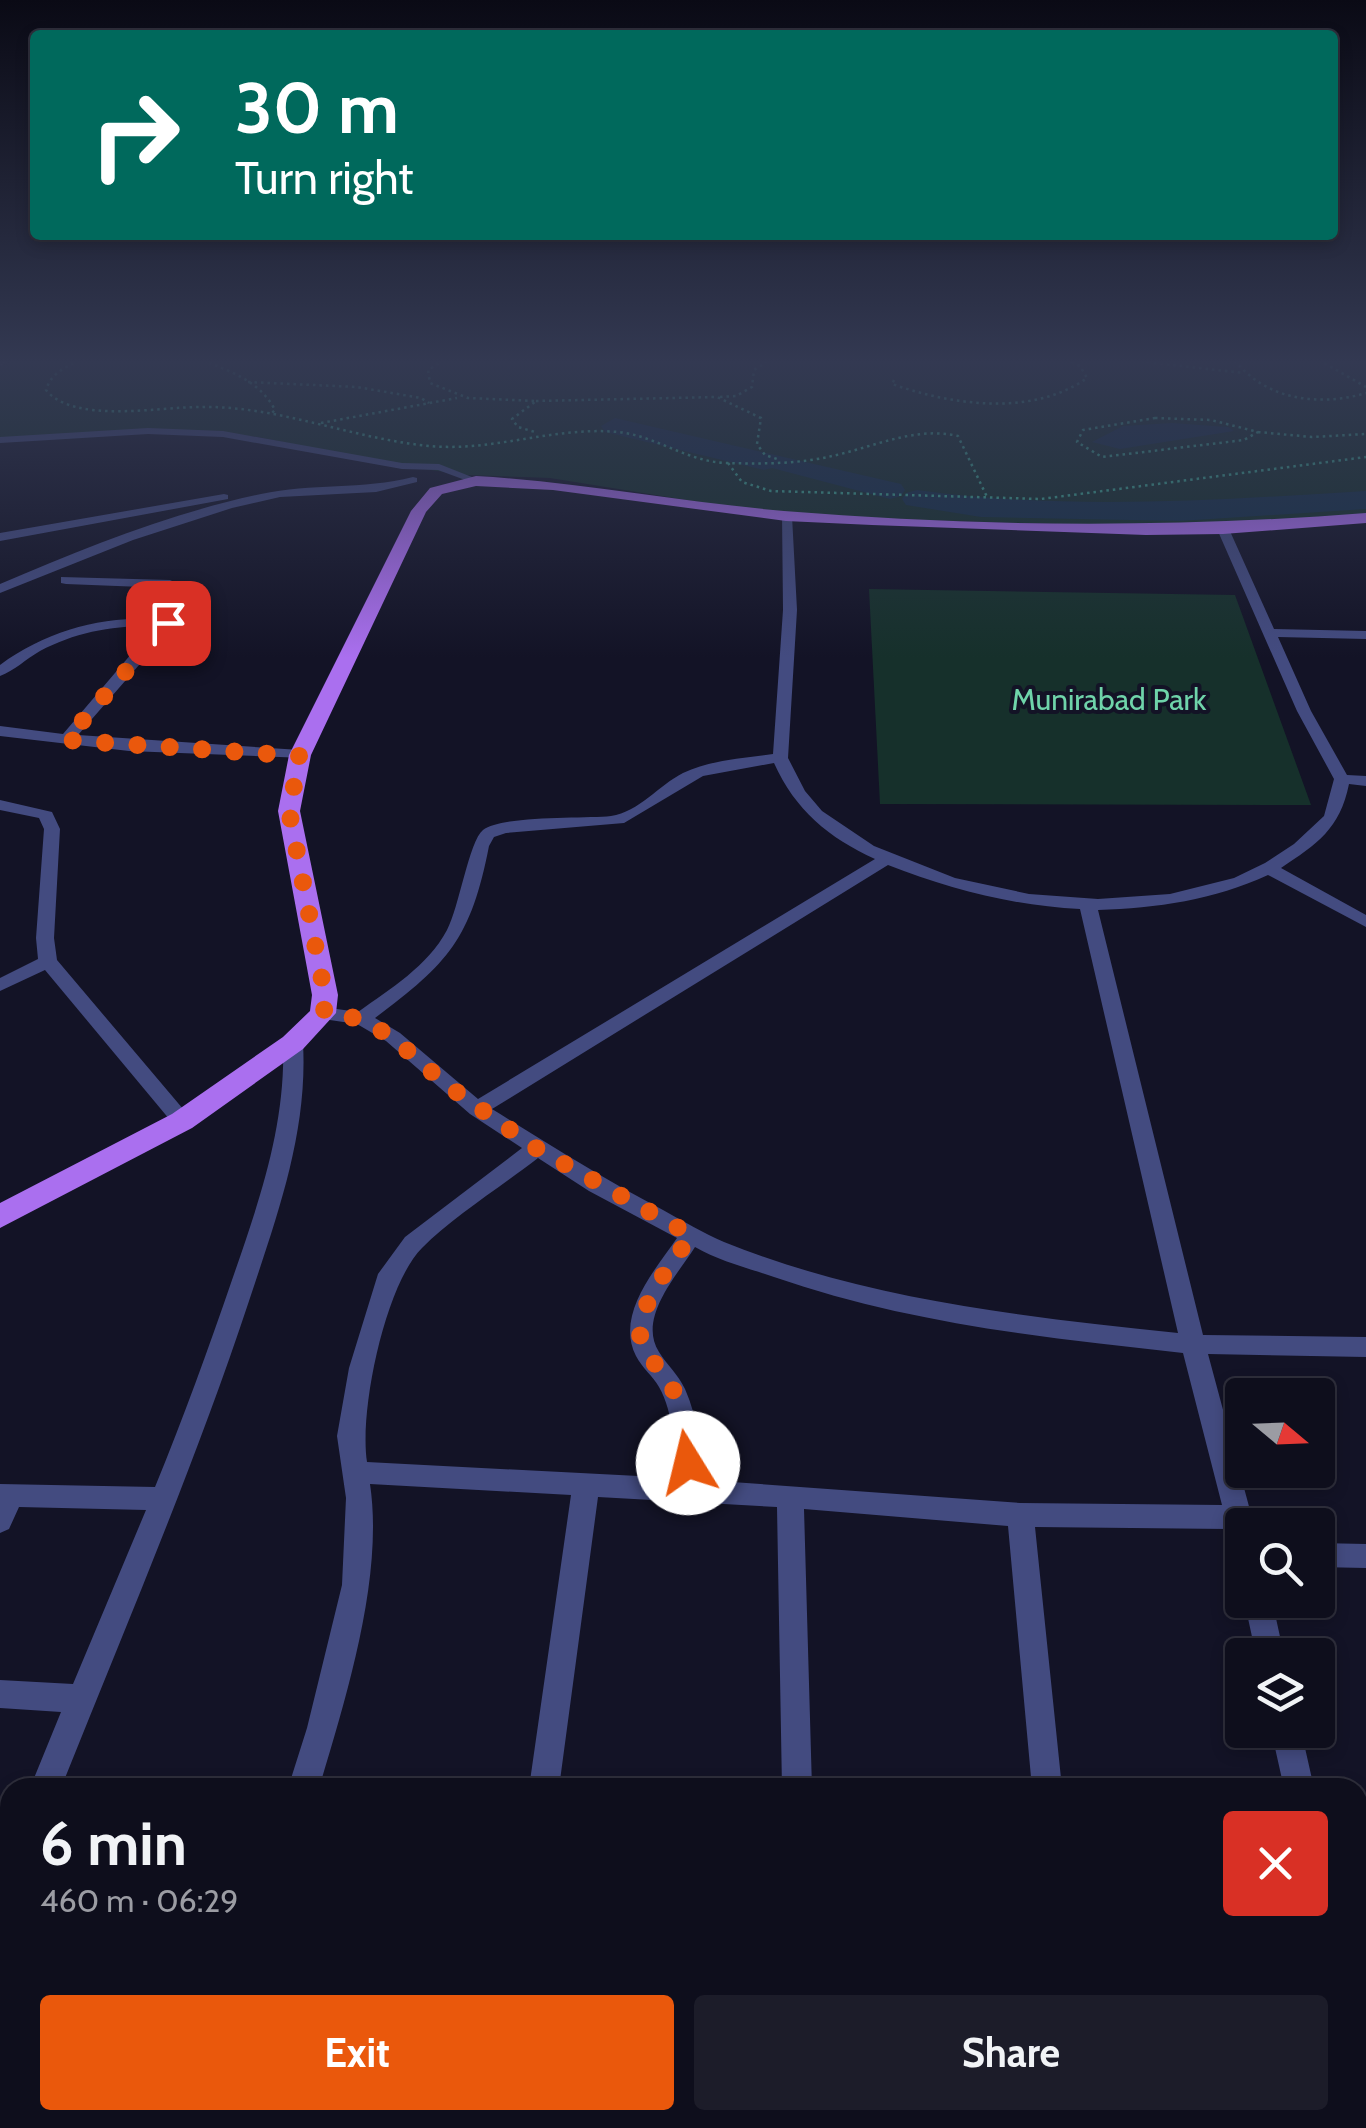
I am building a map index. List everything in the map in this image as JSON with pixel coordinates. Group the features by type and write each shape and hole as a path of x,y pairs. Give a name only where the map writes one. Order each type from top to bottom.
{"main road":[{"path":"0,1217 182,1122 293,1042 324,1013 325,995 289,811 300,756 419,511 436,491 476,481 553,485 786,516 1126,530 1222,529 1366,518"}],"street":[{"path":"368,459 455,470 476,481"},
{"path":"402,466 413,480 436,491"},
{"path":"0,537 191,502 316,488 386,489 413,480"},
{"path":"0,589 92,550 261,497"},
{"path":"786,516 790,610 780,758 787,776 817,815 890,858 937,877 1010,896 1087,902 1190,897 1272,870 1317,835 1331,816 1342,779 1304,711 1222,529"},
{"path":"66,580 184,586 190,593 66,740"},
{"path":"0,672 34,649 72,631 123,621 168,623"},
{"path":"1270,633 1366,635"},
{"path":"0,731 66,740 300,756"},
{"path":"362,1019 434,966 457,936 481,846 488,834 503,828 618,820 634,814 684,778 714,767 780,758"},
{"path":"1342,779 1366,782"},
{"path":"0,805 46,816 52,829 44,938 48,962 182,1122"},
{"path":"477,1108 890,858"},
{"path":"1272,870 1366,922"},
{"path":"1087,902 1193,1344 1237,1508"},
{"path":"0,985 48,962"},
{"path":"324,1013 362,1019 393,1038 477,1108 536,1148 691,1235 713,1247 808,1280 916,1306 1040,1328 1193,1344 1366,1347"},
{"path":"50,1778 166,1499 217,1364 280,1164 295,1097 293,1042"},
{"path":"306,1778 356,1585 360,1498 350,1436 360,1368 390,1274 412,1242 536,1148"},
{"path":"691,1235 644,1311 640,1336 647,1354 670,1382 679,1408 692,1490"},
{"path":"356,1472 790,1496 1020,1515 1225,1523"},
{"path":"545,1778 586,1484"},
{"path":"790,1496 797,1778"},
{"path":"4,1504 166,1499"},
{"path":"1020,1515 1045,1778"},
{"path":"1335,1555 1366,1556"},
{"path":"0,1694 82,1698"},
{"path":"1290,1748 1297,1778"}],"path":[{"path":"700,459 811,459"},
{"path":"778,459 786,462"},
{"path":"969,459 988,499"},
{"path":"728,462 742,482 771,491 988,499 1072,497 1349,459"}],"green space":[{"path":"369,459 1366,459 1366,518 1223,529 786,516 550,478 467,475"},
{"name":"Munirabad Park","path":"869,589 1235,595 1311,805 880,804"}],"waterway":[{"path":"757,459 764,461"},
{"path":"784,464 890,490"},
{"path":"917,499 981,508 1180,512 1366,500"}],"route":[{"path":"168,623 66,740 300,756 289,811 325,995 324,1013 362,1019 393,1038 448,1086 536,1148 691,1235 644,1311 640,1336 647,1354 670,1382 679,1408 688,1463"}]}
